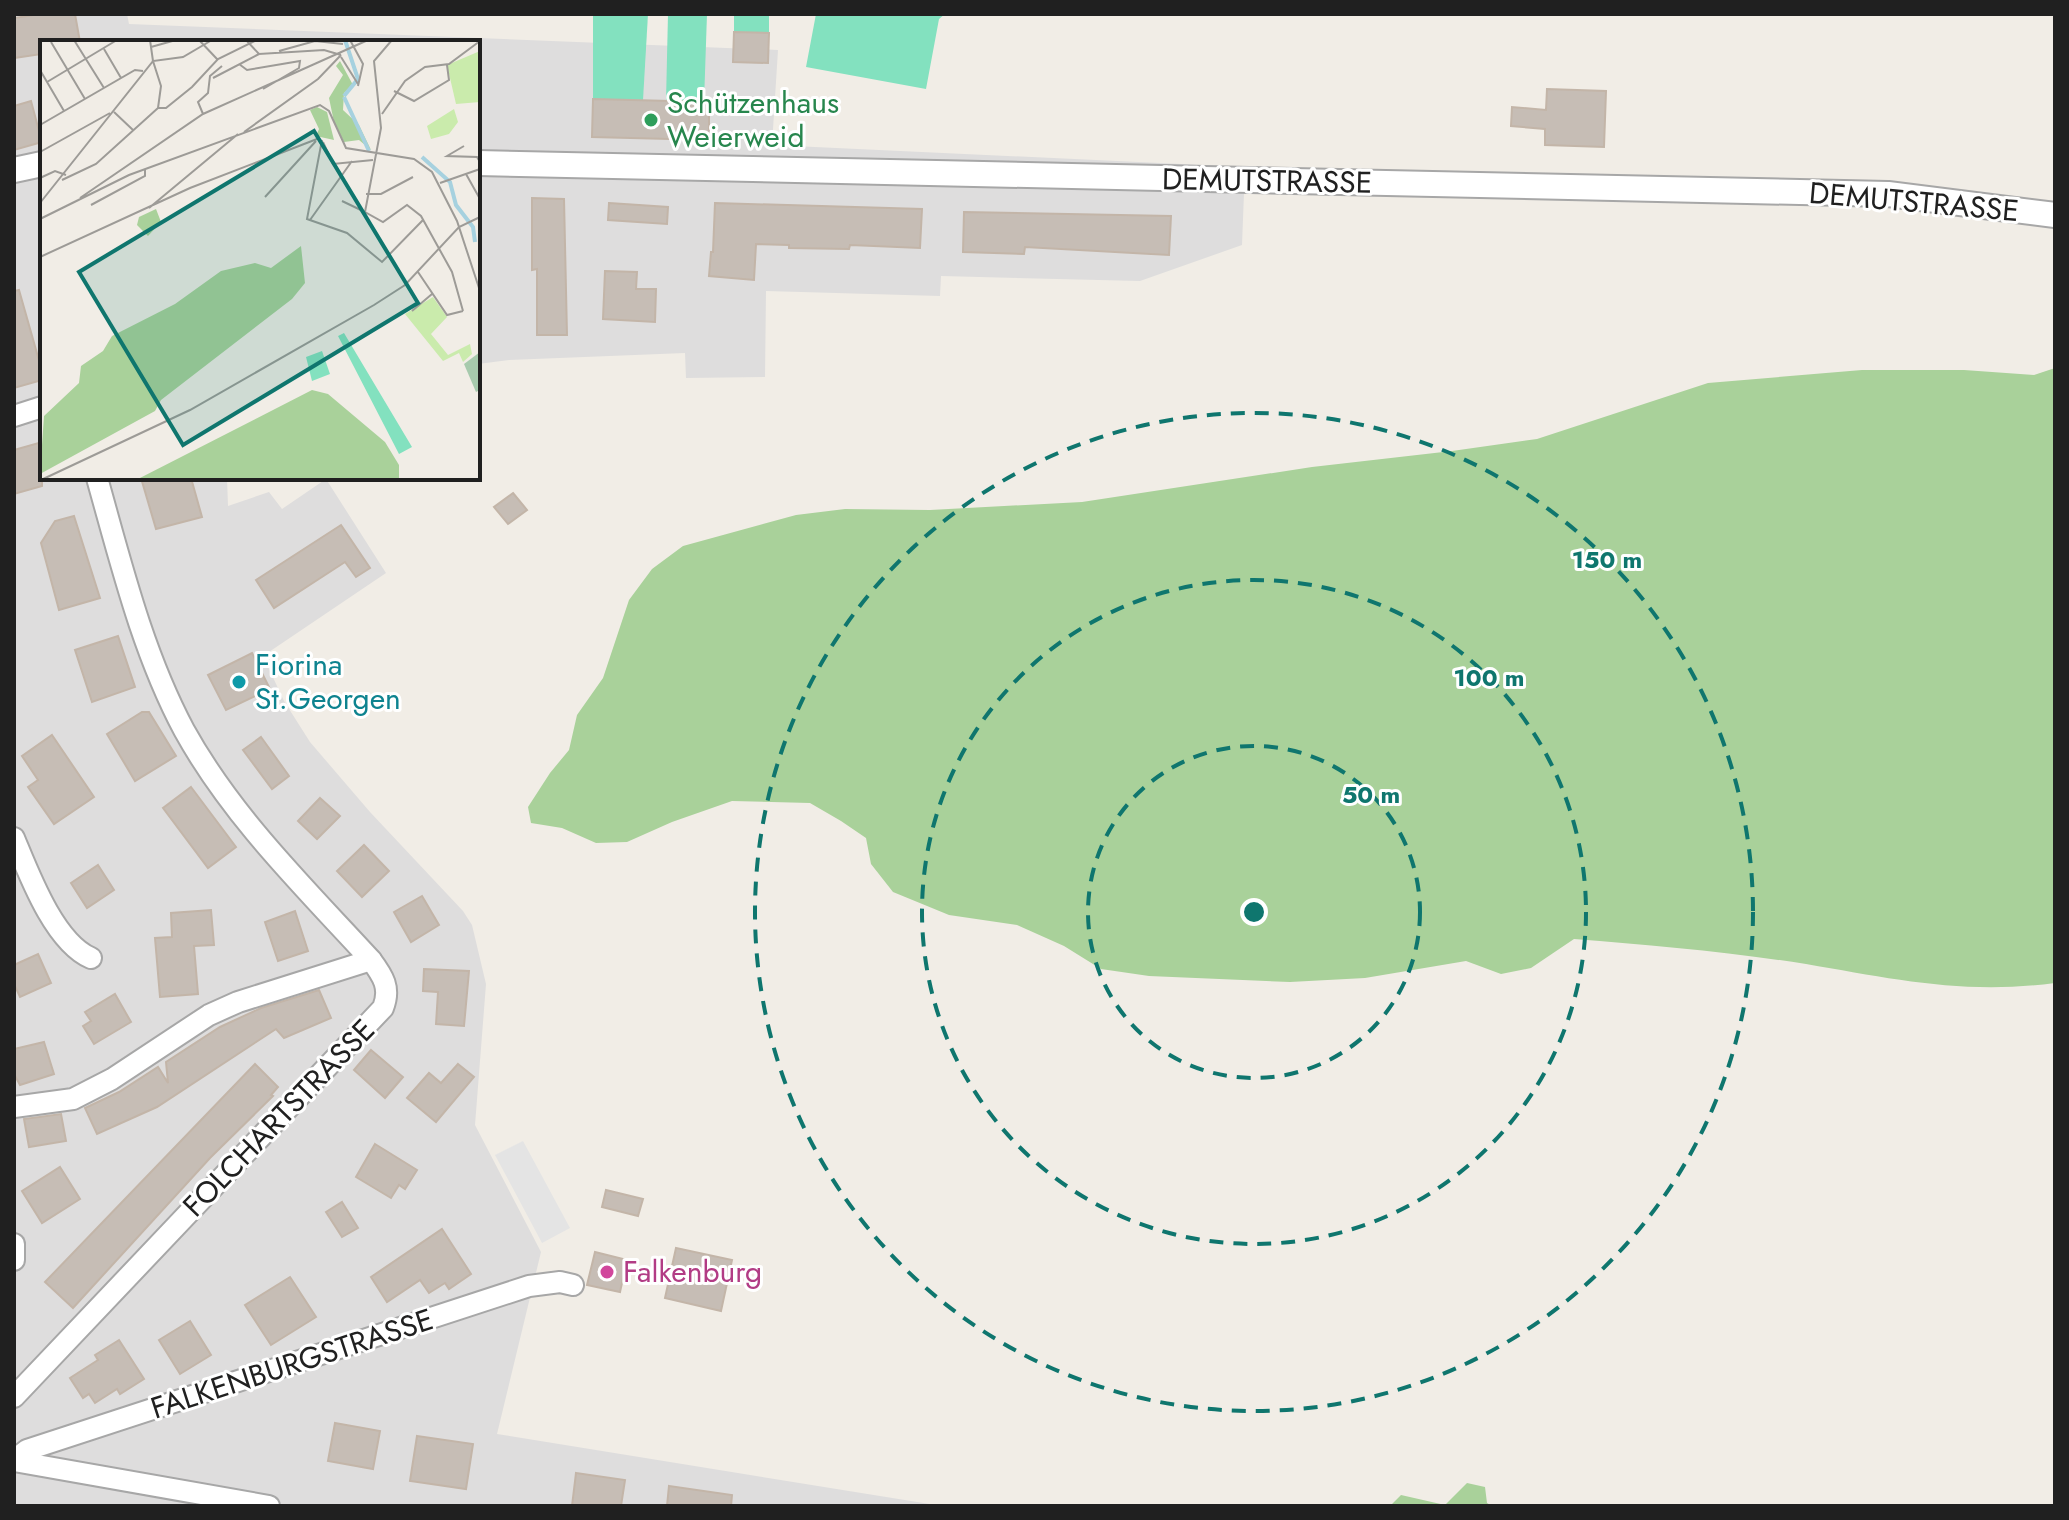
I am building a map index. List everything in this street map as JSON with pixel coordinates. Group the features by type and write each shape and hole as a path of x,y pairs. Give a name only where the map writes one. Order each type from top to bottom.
{"street":[{"name":"DEMUTSTRASSE","path":"480,163 1888,194 2055,215"},
{"path":"14,170 40,164"},
{"path":"14,416 40,408"},
{"name":"FOLCHARTSTRASSE","path":"14,1397 383,1008 387,989 385,980 371,960 244,820 222,791 184,729 162,684 140,626 98,480"},
{"path":"14,838 43,901 71,946 91,958"},
{"path":"14,1107 73,1099 112,1079 209,1015 238,1002 371,960"},
{"path":"14,1244 14,1260"},
{"name":"FALKENBURGSTRASSE","path":"14,1460 27,1450 529,1286 560,1282 573,1285"},
{"path":"14,1460 269,1506"}],"shaded area":[{"path":"14,14 127,14 129,24 778,50 772,145 1245,167 1242,245 1140,281 941,276 940,296 766,291 765,377 686,378 685,353 480,364 480,40 40,40 40,480 227,480 228,506 269,492 282,509 327,480 386,573 263,656 284,701 310,742 370,812 463,911 472,925 486,984 475,1125 541,1252 497,1434 942,1506 14,1506"},
{"path":"523,1141 570,1228 542,1243 495,1155"}],"green space":[{"path":"593,14 648,14 643,100 593,99"},
{"path":"668,14 707,14 704,102 666,101"},
{"path":"734,14 769,14 769,33 734,32"},
{"path":"816,14 945,14 939,19 926,89 806,67"},
{"path":"2055,368 2055,983 1990,987 1929,984 1748,956 1574,939 1531,968 1501,974 1466,961 1365,978 1290,982 1149,976 1101,969 1064,946 1017,925 949,915 893,892 871,864 866,838 810,803 732,801 627,842 596,843 562,828 531,823 528,807 569,750 577,715 603,678 629,600 652,569 683,546 796,515 845,509 930,510 1082,502 1312,467 1537,439 1708,383 1862,370 1964,370 2034,375"},
{"path":"1467,1483 1485,1487 1487,1503 1492,1506 1390,1506 1401,1495 1445,1505"}],"building":[{"path":"75,14 80,40 40,40 40,54 14,58 14,18"},
{"path":"734,32 769,33 768,63 733,62"},
{"path":"1547,89 1606,91 1604,147 1545,145 1545,129 1511,126 1512,107 1546,110"},
{"name":"Schützenhaus Weierweid","path":"593,99 709,102 709,140 592,137"},
{"path":"31,101 40,143 14,150 14,106"},
{"path":"532,198 564,199 567,335 537,335 537,269 532,270"},
{"path":"609,203 668,207 667,224 608,220"},
{"path":"715,203 922,209 920,248 850,245 849,249 789,248 789,245 756,244 754,280 709,276"},
{"path":"964,212 1171,216 1169,255 1025,247 1024,254 963,252"},
{"path":"605,271 637,272 636,289 656,289 655,322 603,319"},
{"path":"19,290 40,364 40,381 14,388 14,291"},
{"path":"40,443 42,486 14,494 14,450"},
{"path":"142,480 192,480 202,517 156,529"},
{"path":"513,493 527,510 508,524 494,507"},
{"path":"74,516 100,598 59,610 41,543 55,521"},
{"path":"341,525 370,568 356,577 345,562 274,608 256,580"},
{"path":"118,636 135,687 92,702 75,650"},
{"name":"Fiorina St.Georgen","path":"252,653 270,689 226,710 208,675"},
{"path":"142,712 149,712 176,756 135,781 107,734"},
{"path":"52,735 94,797 54,824 28,787 38,780 22,756"},
{"path":"261,737 289,776 272,789 243,750"},
{"path":"191,787 236,847 208,868 163,808"},
{"path":"320,798 340,816 317,839 298,821"},
{"path":"364,845 389,871 362,897 337,871"},
{"path":"98,865 114,890 87,908 71,883"},
{"path":"422,896 439,925 411,942 394,912"},
{"path":"211,910 214,945 194,946 198,994 160,997 155,938 172,937 171,913"},
{"path":"295,911 308,951 278,961 265,922"},
{"path":"38,954 51,983 20,997 14,984 14,965"},
{"path":"424,969 469,971 464,1026 436,1024 438,992 423,991"},
{"path":"319,990 331,1018 284,1038 276,1029 157,1107 97,1134 85,1108 119,1092 158,1067 168,1083 166,1062 220,1027 261,1008"},
{"path":"115,994 131,1022 94,1044 83,1026 91,1021 85,1012"},
{"path":"44,1042 54,1074 20,1085 14,1074 14,1049"},
{"path":"371,1050 403,1077 385,1098 354,1070"},
{"path":"255,1064 278,1087 273,1096 210,1158 73,1308 45,1282"},
{"path":"458,1064 474,1077 436,1122 407,1098 429,1073 441,1083"},
{"path":"61,1114 66,1141 29,1147 24,1119"},
{"path":"375,1144 417,1170 405,1189 399,1185 391,1198 356,1177"},
{"path":"60,1167 80,1199 42,1223 22,1191"},
{"path":"606,1190 643,1199 638,1216 602,1207"},
{"path":"342,1202 358,1228 342,1237 326,1212"},
{"path":"442,1229 471,1274 449,1289 445,1283 429,1293 420,1280 387,1302 371,1277"},
{"name":"Falkenburg","path":"676,1248 732,1260 721,1311 665,1298"},
{"name":"Falkenburg","path":"595,1252 627,1260 620,1292 587,1285"},
{"path":"290,1277 316,1317 271,1345 245,1305"},
{"path":"190,1321 211,1355 180,1374 159,1340"},
{"path":"119,1340 144,1379 120,1394 117,1389 95,1403 89,1394 83,1398 70,1378 98,1360 95,1355"},
{"path":"335,1423 380,1431 373,1469 328,1461"},
{"path":"417,1436 473,1444 466,1489 410,1481"},
{"path":"576,1473 625,1480 621,1506 572,1506"},
{"path":"669,1486 732,1495 731,1506 667,1506"}],"place":[{"name":"Schützenhaus Weierweid","path":"651,120"},
{"name":"Fiorina St.Georgen","path":"239,682"},
{"name":"Falkenburg","path":"607,1272"}]}
